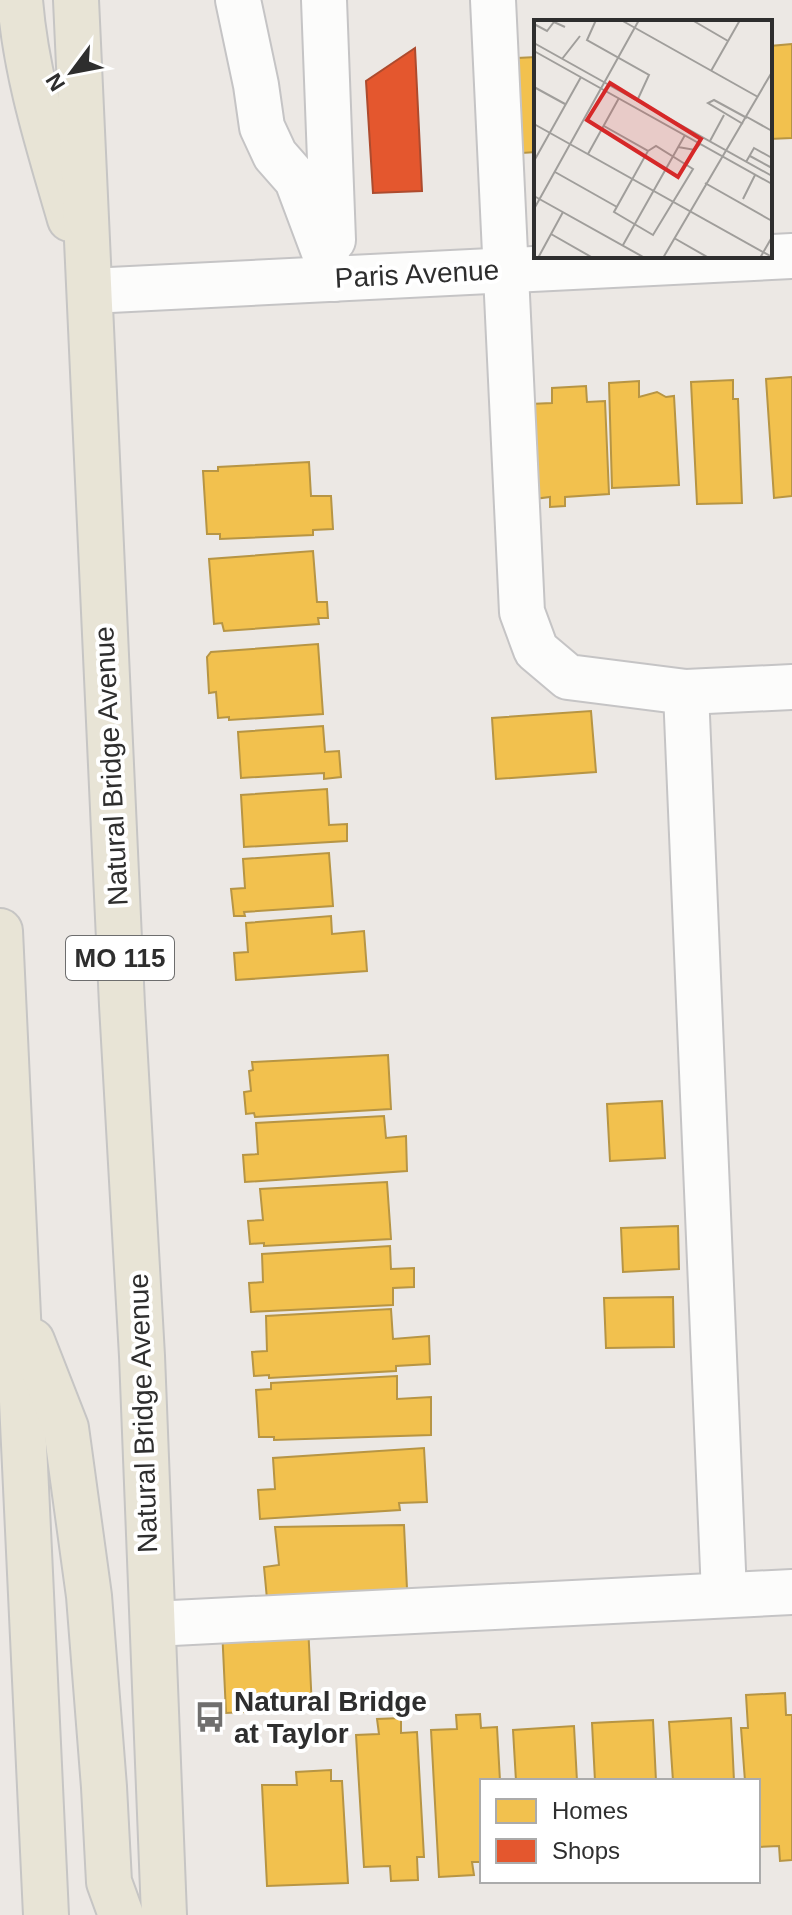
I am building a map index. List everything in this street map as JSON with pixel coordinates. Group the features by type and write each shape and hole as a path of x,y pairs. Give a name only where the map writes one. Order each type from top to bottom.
{"main road":[{"path":"20,0 33,90 90,291"},
{"name":"Natural Bridge Avenue","path":"76,0 122,1005 142,1356 164,1915"},
{"path":"0,931 13,1331 46,1915"},
{"path":"13,1331 66,1428 89,1596 109,1882 121,1915"}],"street":[{"path":"238,0 262,127 275,155 297,180 334,279"},
{"path":"324,0 334,279"},
{"path":"493,0 522,612 536,650 568,677 686,692 792,687"},
{"name":"Paris Avenue","path":"772,257 792,256"},
{"name":"Paris Avenue","path":"90,291 751,258"},
{"path":"686,692 724,1594"},
{"path":"153,1624 792,1592"}],"building: Homes":[{"path":"792,44 792,138 772,139 772,46"},
{"path":"534,57 534,152 522,153 517,58"},
{"path":"792,377 792,496 774,498 766,379"},
{"path":"733,380 733,399 738,399 742,503 697,504 691,382"},
{"path":"639,381 639,397 657,392 666,397 674,396 679,485 612,488 609,383"},
{"path":"586,386 587,402 605,401 609,494 565,497 565,506 550,507 550,497 534,499 530,404 552,403 552,388"},
{"path":"309,462 311,496 331,496 333,529 313,530 313,535 220,539 220,534 207,534 203,471 218,471 218,467"},
{"path":"313,551 317,602 327,602 328,618 318,618 319,624 224,631 222,623 214,624 209,559"},
{"path":"318,644 323,714 229,720 229,717 218,718 216,692 209,693 207,657 211,652"},
{"path":"591,711 596,772 496,779 492,718"},
{"path":"323,726 325,752 339,751 341,777 324,779 324,773 241,778 238,732"},
{"path":"327,789 329,825 347,824 347,841 244,847 241,795"},
{"path":"329,853 333,906 244,912 245,916 234,916 231,889 245,888 243,859"},
{"path":"331,916 332,934 364,931 367,971 236,980 234,953 248,952 246,923"},
{"path":"388,1055 391,1109 255,1117 254,1113 246,1114 244,1092 251,1091 249,1071 253,1070 252,1062"},
{"path":"662,1101 665,1158 610,1161 607,1104"},
{"path":"384,1116 386,1138 406,1136 407,1171 245,1182 243,1155 258,1154 256,1123"},
{"path":"387,1182 391,1239 264,1246 264,1243 250,1244 248,1221 263,1220 260,1189"},
{"path":"678,1226 679,1269 623,1272 621,1228"},
{"path":"390,1246 391,1269 414,1268 414,1287 393,1288 393,1305 251,1312 249,1283 263,1282 262,1254"},
{"path":"673,1297 674,1347 606,1348 604,1298"},
{"path":"391,1309 393,1339 429,1336 430,1364 396,1366 396,1371 269,1378 269,1375 254,1376 252,1352 267,1351 266,1316"},
{"path":"397,1376 397,1399 431,1397 431,1435 274,1440 274,1437 259,1437 256,1390 271,1389 271,1383"},
{"path":"424,1448 427,1502 399,1503 400,1510 260,1519 258,1490 275,1489 273,1458"},
{"path":"404,1525 407,1589 267,1599 264,1567 279,1565 275,1527"},
{"path":"308,1624 312,1709 226,1713 222,1628"},
{"path":"785,1693 786,1715 792,1715 792,1860 780,1861 779,1846 760,1847 760,1779 745,1779 741,1728 748,1728 746,1695"},
{"path":"480,1714 481,1728 497,1727 500,1779 480,1779 480,1862 472,1862 474,1875 439,1877 431,1730 457,1729 456,1715"},
{"path":"401,1718 401,1733 417,1732 424,1857 417,1857 418,1880 391,1881 390,1866 364,1867 356,1735 379,1734 377,1719"},
{"path":"731,1718 734,1779 673,1779 669,1722"},
{"path":"653,1720 656,1779 595,1779 592,1723"},
{"path":"574,1726 577,1779 516,1779 513,1730"},
{"path":"331,1770 331,1781 342,1781 348,1883 267,1886 262,1785 297,1785 296,1772"}],"building: Shops":[{"path":"415,48 422,191 373,193 366,81"}],"place":[{"name":"Natural Bridge at Taylor","path":"210,1717"}]}
